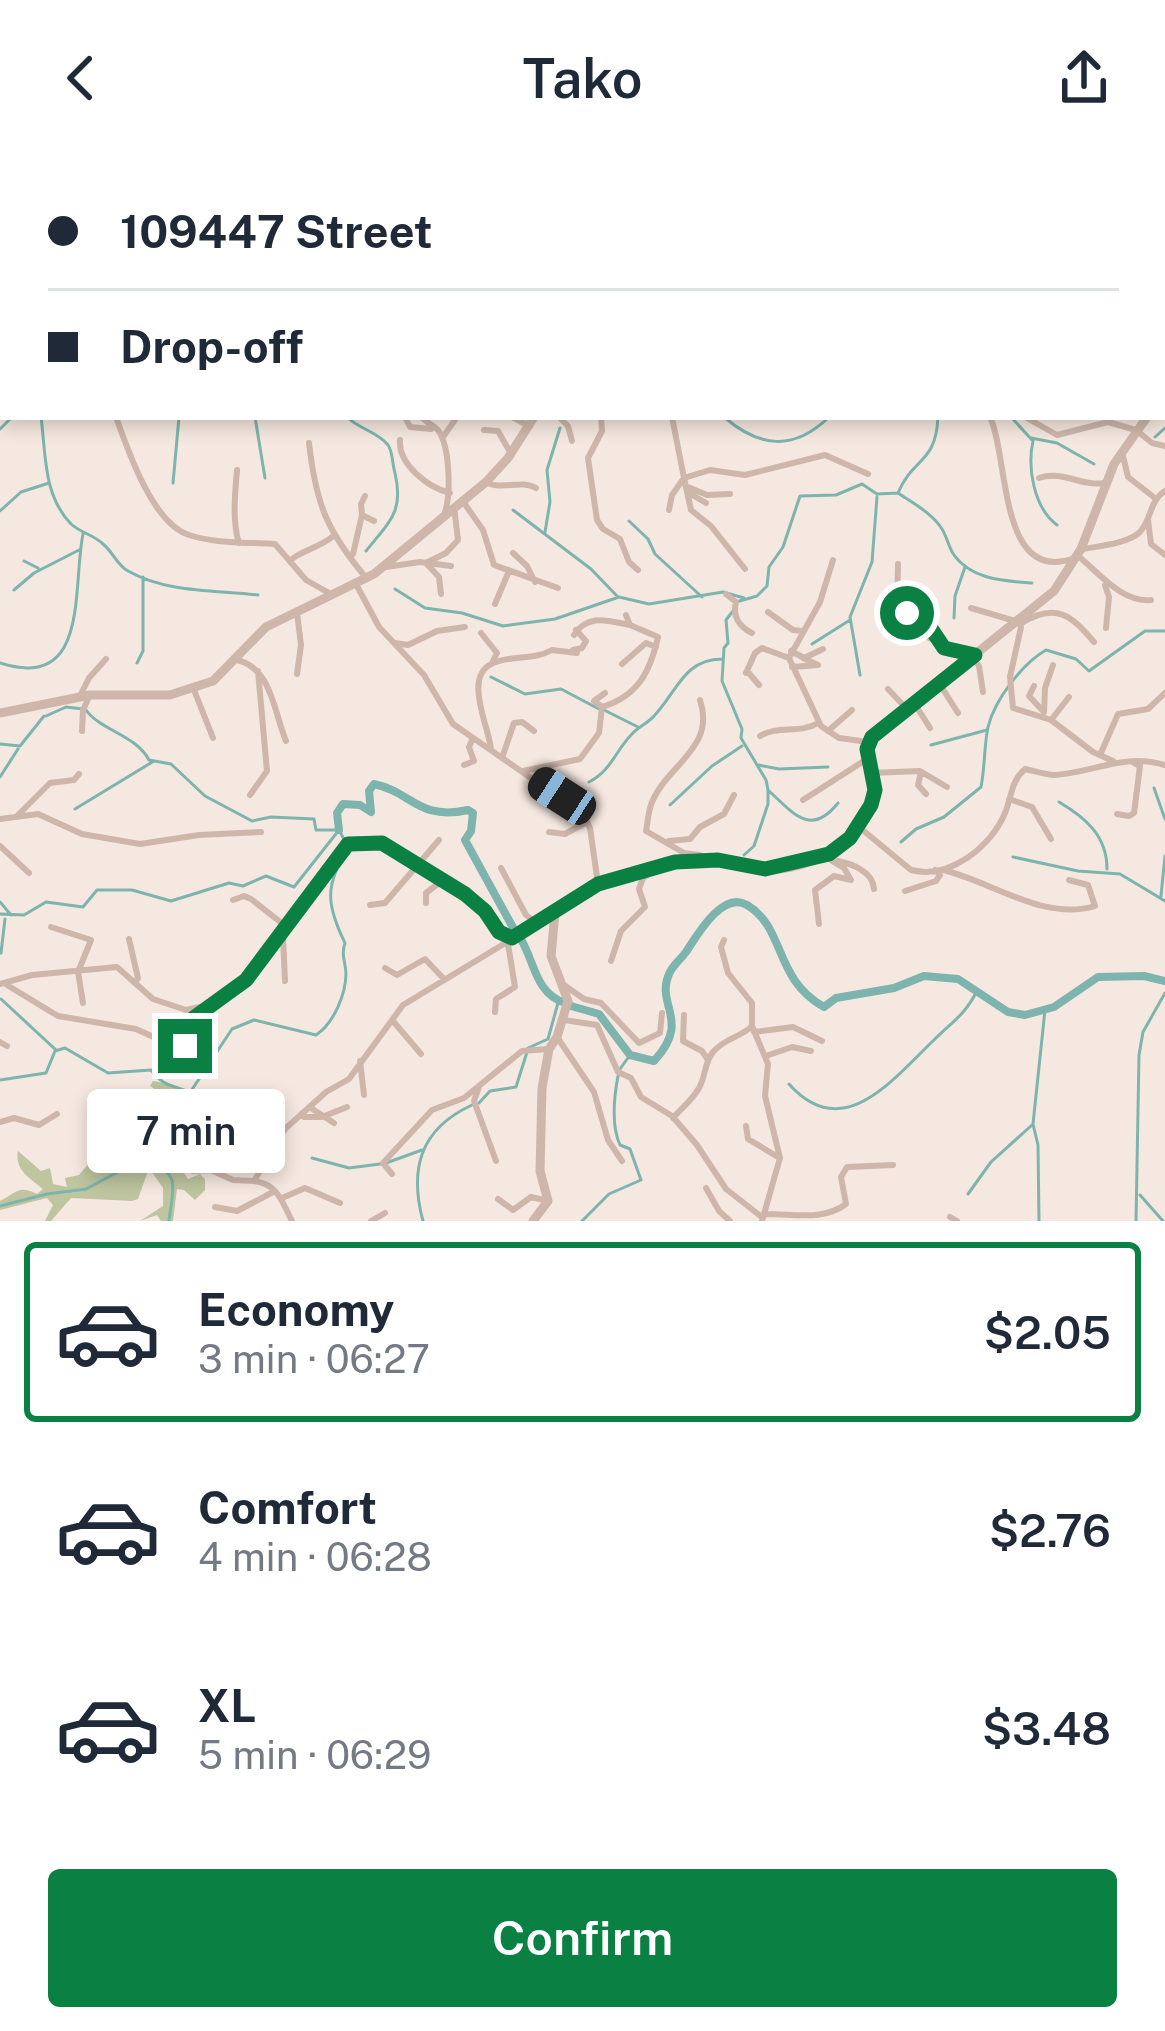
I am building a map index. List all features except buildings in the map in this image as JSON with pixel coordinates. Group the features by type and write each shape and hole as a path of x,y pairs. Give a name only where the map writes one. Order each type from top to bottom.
{"street":[{"path":"117,420 148,492 167,520 188,535 274,544 306,580 332,595"},
{"path":"406,420 410,427 436,428"},
{"path":"426,420 441,440 450,493 444,516"},
{"path":"441,440 455,420"},
{"path":"562,420 572,441"},
{"path":"601,420 602,431 588,458 597,520 620,539 628,562 638,570"},
{"path":"673,420 691,511 711,526 745,569"},
{"path":"991,420 1020,540 1054,562 1126,540 1141,530 1155,498 1165,491"},
{"path":"1030,420 1057,435 1088,424 1113,423 1165,446"},
{"path":"1109,420 1113,423"},
{"path":"1136,430 1137,420"},
{"path":"700,700 704,729 655,796 648,823 684,853 765,869 838,849 860,827 874,795 868,742 1054,591 1078,554 1105,483 1144,420"},
{"path":"0,713 85,695 154,697 194,690 213,681 266,627 362,582 486,482 531,421"},
{"path":"484,430 498,430 510,455"},
{"path":"400,440 404,459 435,489 450,493"},
{"path":"309,443 320,508 333,536 352,558 379,627 424,675 451,722 568,801 587,822 598,884"},
{"path":"1122,452 1128,477 1155,498"},
{"path":"669,510 672,494 710,470 745,476 822,457 868,474"},
{"path":"237,470 238,508 233,526 239,543"},
{"path":"1039,478 1060,475 1105,483"},
{"path":"486,482 536,488"},
{"path":"687,486 707,495 730,494"},
{"path":"687,486 706,503"},
{"path":"352,558 365,496"},
{"path":"426,563 458,540 458,504"},
{"path":"458,504 483,530 493,564 558,588"},
{"path":"362,515 374,521"},
{"path":"1148,516 1151,544 1165,555"},
{"path":"290,561 333,536"},
{"path":"513,553 535,582"},
{"path":"1078,554 1102,579 1141,602 1151,600"},
{"path":"832,560 820,602 791,659 818,723 845,740 868,742"},
{"path":"426,563 439,577 441,594"},
{"path":"886,629 899,609 898,564"},
{"path":"383,566 451,566"},
{"path":"495,604 508,571"},
{"path":"1102,579 1108,593 1106,628"},
{"path":"726,594 736,603 739,624 770,650 818,665 803,658"},
{"path":"970,608 1018,622 1041,613 1070,617 1094,642"},
{"path":"899,609 928,624 944,648 974,656 983,692"},
{"path":"768,612 793,631 802,631"},
{"path":"296,613 301,645 296,674"},
{"path":"626,615 633,626"},
{"path":"491,664 540,658 548,651 573,652 586,641 575,633 594,620 656,634 656,647 642,681 623,699 602,707"},
{"path":"1018,622 1011,704 1020,712 1048,717"},
{"path":"392,642 408,645 437,631 465,627"},
{"path":"908,628 939,643"},
{"path":"481,633 497,653 483,674 479,697 491,750"},
{"path":"622,664 646,643 656,647"},
{"path":"791,659 823,649"},
{"path":"759,685 746,672 758,650 770,650"},
{"path":"82,730 88,678 106,658"},
{"path":"233,660 247,662 258,671 286,741"},
{"path":"1048,717 1045,688 1053,665"},
{"path":"250,795 267,771 258,671"},
{"path":"939,683 958,713"},
{"path":"1034,686 1029,696 1048,717 1113,761"},
{"path":"888,689 906,708 919,709 930,728"},
{"path":"194,690 213,738"},
{"path":"602,707 594,701 608,693 623,699"},
{"path":"1100,755 1118,714 1148,709 1165,693"},
{"path":"1048,717 1069,698"},
{"path":"523,771 580,759 596,742 602,707"},
{"path":"827,732 852,710"},
{"path":"502,758 514,723 534,730"},
{"path":"760,736 774,729 806,729 818,723"},
{"path":"464,765 474,761 469,748 473,739"},
{"path":"803,800 867,759"},
{"path":"937,870 962,863 982,844 999,824 1015,780 1025,769 1056,775 1113,761 1165,765"},
{"path":"1117,814 1129,817 1134,812 1140,766 1124,761"},
{"path":"871,773 921,772 946,787"},
{"path":"921,772 917,784 926,794"},
{"path":"15,817 50,783 74,780 80,773"},
{"path":"665,841 690,839 697,829 724,814 734,795"},
{"path":"1009,799 1032,807 1052,839"},
{"path":"0,819 45,815 82,834 140,844 261,832"},
{"path":"549,832 565,835 587,822"},
{"path":"860,827 911,870 937,870 974,879 993,891 1016,894 1036,905 1075,910 1095,906 1088,885 1069,880"},
{"path":"370,905 384,904 439,840"},
{"path":"182,1057 191,1034 187,1023 240,986 348,844 379,842 482,908 510,939"},
{"path":"0,846 29,874"},
{"path":"818,858 863,871 874,890"},
{"path":"254,1181 285,1130 326,1092 349,1079 403,1005 598,884 686,860 718,860"},
{"path":"819,924 815,890 834,877 851,880 844,868 832,862"},
{"path":"501,868 526,915 536,923"},
{"path":"611,961 621,931 645,907 639,889 643,878 655,869"},
{"path":"905,891 936,881 937,870"},
{"path":"426,903 426,893 443,880"},
{"path":"233,900 244,896 255,901 285,931 285,981"},
{"path":"548,1201 540,1171 542,1088 549,1049 568,1001 550,946 555,913"},
{"path":"51,927 92,940 78,972 83,1003"},
{"path":"128,939 138,978 135,983"},
{"path":"495,1012 496,999 514,987 507,955 510,939"},
{"path":"724,940 730,978 752,1003 753,1029 766,1056 766,1096 778,1163 764,1218"},
{"path":"385,968 398,975 425,959 443,978"},
{"path":"2,984 32,975 117,968 152,999 186,1010 201,1009"},
{"path":"2,984 58,1016 136,1029 160,1040"},
{"path":"564,985 584,999 602,1003 639,1043 660,1033 662,1013"},
{"path":"684,1015 684,1043 699,1049 708,1060"},
{"path":"563,1020 597,1025 618,1072 631,1078 641,1097 673,1118 726,1189 764,1218 832,1215 846,1204 841,1184 847,1167 893,1166"},
{"path":"393,1021 422,1054"},
{"path":"673,1118 698,1089 708,1060 728,1037 753,1029 791,1027 823,1041"},
{"path":"557,1037 594,1093 608,1140 622,1162"},
{"path":"766,1056 792,1047 812,1051"},
{"path":"392,1174 383,1163 429,1112 460,1101 522,1051 549,1049"},
{"path":"360,1061 364,1095"},
{"path":"481,1084 474,1101 496,1161"},
{"path":"262,1101 274,1110 285,1130"},
{"path":"311,1108 334,1123"},
{"path":"302,1117 322,1117 347,1108"},
{"path":"0,1122 14,1118 39,1125 56,1114"},
{"path":"210,1125 186,1132 169,1153 193,1171 213,1170 233,1180 254,1181 279,1194 292,1221"},
{"path":"746,1126 748,1139 776,1154 778,1163"},
{"path":"215,1207 236,1211 305,1188 340,1203"},
{"path":"706,1188 718,1211 730,1221"},
{"path":"498,1199 513,1210 531,1197 548,1201"},
{"path":"533,1221 548,1201"},
{"path":"371,1221 385,1213"}],"green space":[{"path":"153,1081 196,1092 179,1123 148,1150 158,1161 181,1168 188,1179 200,1174 205,1179 205,1190 195,1200 177,1189 173,1221 161,1221 157,1215 140,1221 163,1206 163,1188 149,1168 138,1199 132,1201 71,1198 51,1221 45,1221 53,1205 47,1198 0,1210 0,1201 15,1192 37,1194 43,1189 21,1169 18,1151 41,1171 50,1168 53,1184 67,1187 65,1178 102,1160 92,1144 119,1117 133,1122 146,1137 164,1134 174,1114 168,1113 160,1122 154,1120 154,1107 163,1108 167,1102 150,1086"}],"waterway":[{"path":"0,429 9,420"},
{"path":"41,420 47,474 62,513 103,544 124,568 175,587 258,595"},
{"path":"173,483 179,420"},
{"path":"255,420 265,478"},
{"path":"351,420 388,445 397,486 393,515 366,551"},
{"path":"728,420 751,435 777,441 803,436 825,420"},
{"path":"736,602 757,596 767,586 769,567 783,547 800,496 836,495 862,484 877,494 898,493 933,444 938,420"},
{"path":"1014,420 1033,441 1034,487 1057,525"},
{"path":"545,532 550,502 547,470 560,428"},
{"path":"1155,437 1165,428"},
{"path":"1031,438 1057,443 1094,464"},
{"path":"0,511 21,492 49,483"},
{"path":"898,493 933,518 954,555 970,570 990,578 1032,583"},
{"path":"860,675 850,617 872,562 877,497"},
{"path":"513,510 591,569 617,596"},
{"path":"629,521 648,539 655,554 702,597"},
{"path":"0,663 29,668 49,663 63,649 76,606 83,534"},
{"path":"14,590 34,573 79,550"},
{"path":"24,561 38,568"},
{"path":"954,618 955,596 965,567"},
{"path":"137,663 143,651 143,577"},
{"path":"395,589 425,608 503,626 555,619 619,597 649,604 723,592 744,598"},
{"path":"733,611 726,620 722,681 742,729 741,738 768,790 754,846 744,855"},
{"path":"812,644 850,620"},
{"path":"901,842 916,829 944,817 981,787 992,716 1011,683 1037,656 1046,650 1076,659 1089,671 1145,631 1165,631"},
{"path":"589,782 654,716 682,678 709,660 722,659"},
{"path":"491,677 525,694 561,689 599,709"},
{"path":"46,716 66,707 83,709"},
{"path":"86,710 136,744 149,760 171,764 205,796 252,821 314,819 316,830 339,830 346,843"},
{"path":"604,710 638,727"},
{"path":"0,744 20,746 44,716"},
{"path":"931,745 987,730"},
{"path":"670,805 742,746"},
{"path":"0,777 18,749"},
{"path":"75,809 154,761"},
{"path":"758,765 828,767"},
{"path":"339,830 337,813 343,804 360,805 371,812 369,791 374,784 426,809 468,810 473,813 465,840 516,933"},
{"path":"1154,788 1165,819"},
{"path":"769,791 795,814 811,820 838,803"},
{"path":"1059,802 1093,829 1107,869"},
{"path":"0,914 24,915 46,902 83,907 97,890 132,890 171,901 229,883 243,886 266,876 294,887 339,830"},
{"path":"169,1221 172,1180 137,1144 162,1135 232,1029 254,1020 316,1035 328,1023 341,999 346,973 345,943 331,895 347,849"},
{"path":"1161,896 1165,856"},
{"path":"1013,857 1078,871 1120,874 1165,901"},
{"path":"0,902 11,915"},
{"path":"571,1006 599,1014 630,1055 654,1061 665,1047 672,1024 666,995 670,971 711,917 738,902 759,915 796,982 824,1007 836,998 894,988 924,976 958,979 1008,1012 1025,1015 1054,1007 1098,977 1144,976 1165,981"},
{"path":"1,953 5,919"},
{"path":"519,936 541,984 565,1003"},
{"path":"789,1084 809,1101 829,1108 866,1099 958,1018 977,991"},
{"path":"1136,1221 1139,1055 1143,1032 1165,993"},
{"path":"1,999 56,1050"},
{"path":"528,1048 548,1039 558,1003"},
{"path":"1039,1221 1038,1145 1033,1124 1045,1010"},
{"path":"0,1080 46,1073 55,1051 65,1048 108,1073 151,1070 165,1083 190,1093"},
{"path":"479,1103 490,1091 516,1087 527,1052"},
{"path":"620,1069 630,1055"},
{"path":"582,1221 609,1194 641,1180 630,1149 620,1145 617,1137 618,1076"},
{"path":"423,1221 417,1184 423,1152 440,1126 472,1105"},
{"path":"968,1194 991,1162 1032,1125"},
{"path":"386,1163 422,1150"},
{"path":"0,1206 86,1189 144,1158"},
{"path":"312,1158 349,1168 380,1164"},
{"path":"1140,1195 1163,1221"}],"route":[{"path":"185,1046 191,1034 188,1022 246,980 348,844 382,843 465,894 499,932 512,938 598,884 675,862 718,860 765,869 838,849 860,827 874,795 868,742 890,719 975,655 944,648 928,624 907,613"}]}
